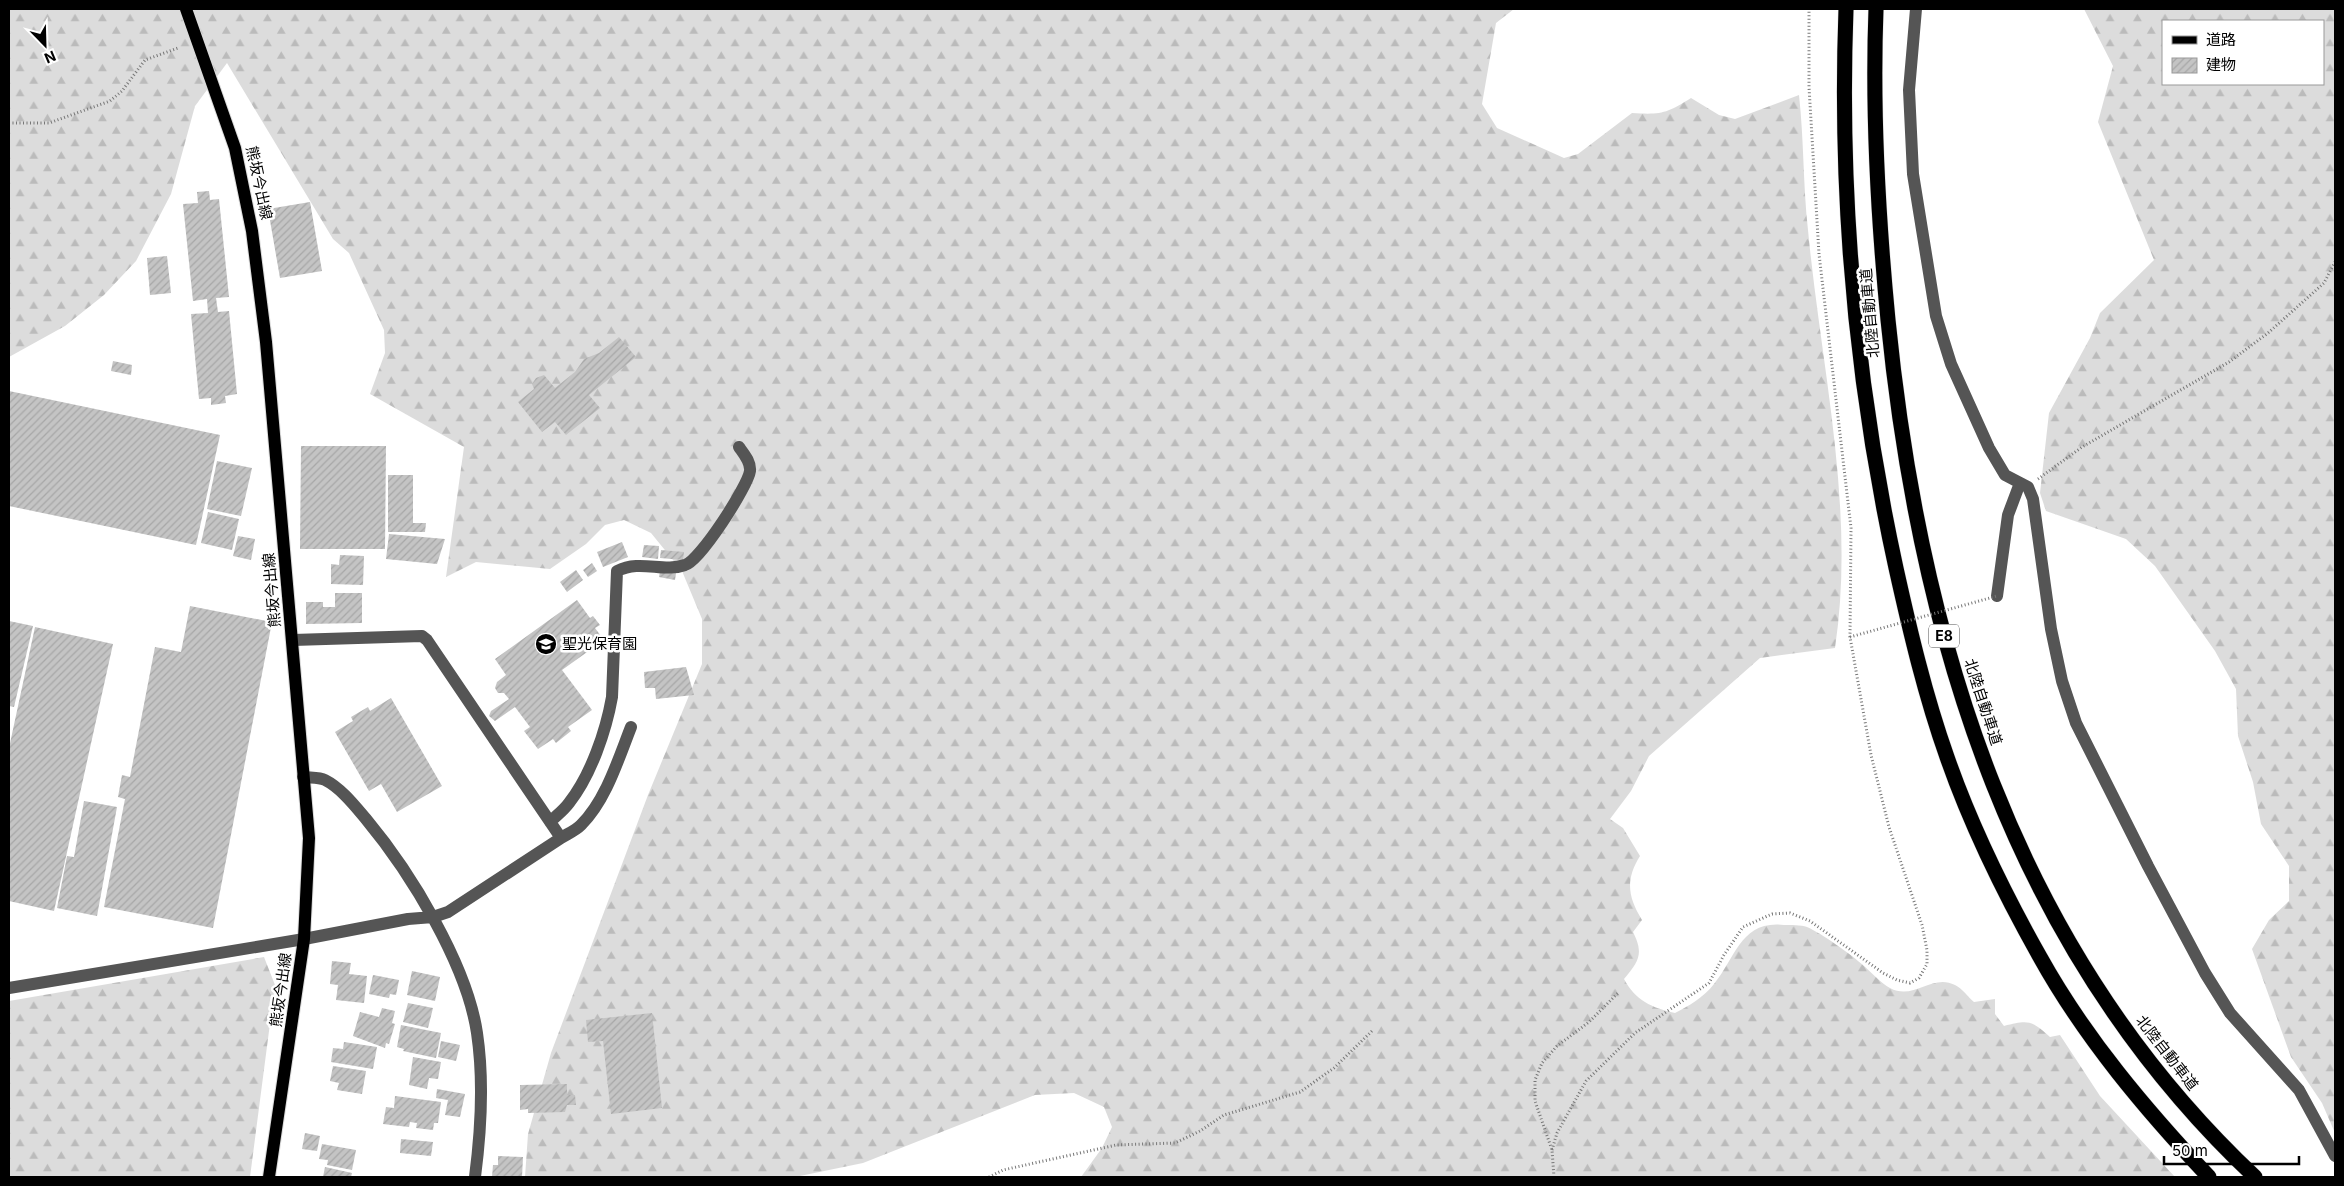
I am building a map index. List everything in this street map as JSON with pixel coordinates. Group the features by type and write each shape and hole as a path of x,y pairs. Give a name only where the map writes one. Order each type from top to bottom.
{"highway":[{"name":"北陸自動車道","path":"1846,9 1845,118 1848,204 1862,372 1874,461 1890,539 1922,676 1941,739 1974,827 2041,960 2117,1071 2162,1128 2209,1177"},
{"name":"北陸自動車道","path":"1876,9 1878,197 1892,366 1903,447 1918,526 1934,600 1958,686 2002,812 2034,880 2069,944 2144,1055 2186,1106 2255,1177"}],"main road":[{"name":"熊坂今出線","path":"186,9 235,148 252,231 266,342 309,838 304,939 269,1177"}],"street":[{"path":"1916,9 1909,90 1913,174 1936,316 1951,364 1989,448 2005,475 2024,485 2036,515 2051,629 2062,681 2076,723 2148,866 2205,973 2230,1013 2299,1090 2335,1156"},
{"path":"550,822 569,804 577,791 601,741 609,716 612,697 617,570 630,564 683,566 698,557 722,524 750,471 748,458 739,447"},
{"path":"1997,596 2008,515 2024,485"},
{"path":"293,640 422,636 427,640 561,838"},
{"path":"9,988 304,939 408,919 433,917 448,912 580,826 597,803 616,765 631,727"},
{"path":"303,777 325,780 351,801 386,843 433,917 463,984 472,1008 477,1032 481,1070 475,1177"}],"path":[{"path":"1552,1150 1557,1132 1586,1081 1635,1034 1709,983 1724,954 1742,927 1772,914 1790,913 1810,921 1883,973 1897,980 1910,982 1919,978 1927,964 1926,939 1915,900 1889,827 1865,727 1850,637 1852,528 1819,254 1809,87 1809,9"},
{"path":"9,123 49,124 110,102 122,91 145,60 178,48"},
{"path":"2024,485 2082,447 2230,362 2268,333 2324,283 2335,262"},
{"path":"1850,637 1997,596"},
{"path":"1554,1177 1552,1150 1535,1101 1535,1080 1542,1062 1557,1046 1589,1022 1619,992"},
{"path":"988,1177 1003,1170 1116,1145 1175,1143 1200,1131 1224,1115 1300,1092 1334,1068 1373,1030"}],"green space":[{"path":"9,9 1514,9 1496,23 1482,104 1497,128 1564,158 1578,154 1632,113 1650,114 1664,112 1691,98 1719,115 1735,119 1799,95 1808,230 1839,491 1841,543 1840,596 1835,648 1760,658 1649,756 1631,791 1610,819 1623,828 1640,856 1630,881 1631,896 1642,920 1633,932 1639,952 1636,962 1624,979 1633,992 1645,1002 1659,1009 1675,1013 1696,1001 1710,989 1722,974 1741,942 1758,928 1770,925 1807,927 1859,961 1890,988 1907,991 1939,982 1947,982 1958,986 1974,1002 1995,999 1995,1014 2004,1026 2024,1022 2034,1024 2050,1037 2060,1035 2100,1096 2175,1177 1081,1177 1102,1148 1112,1127 1104,1107 1074,1093 1035,1095 863,1163 795,1177 525,1177 528,1134 551,1053 648,795 702,664 702,619 682,571 651,533 624,520 605,525 586,544 550,569 476,562 446,577 464,447 370,394 385,353 384,330 349,253 333,239 227,63 195,106 171,194 136,261 104,295 65,326 9,357"},
{"path":"2084,9 2335,9 2335,1133 2322,1103 2291,1057 2252,949 2269,920 2289,901 2289,866 2261,824 2253,782 2238,736 2236,689 2215,651 2155,566 2126,539 2046,511 2040,493 2049,413 2090,338 2100,313 2154,260 2098,122 2113,66"},
{"path":"264,957 275,985 250,1177 9,1177 9,1001"}],"building":[{"path":"209,191 210,200 219,199 229,297 216,298 218,312 229,311 237,394 225,396 226,403 211,405 211,398 199,399 191,314 208,313 207,299 193,301 183,204 198,203 197,192"},
{"path":"310,202 322,271 280,278 268,209"},
{"path":"167,256 171,293 150,295 147,258"},
{"path":"619,337 636,357 589,395 600,408 566,435 555,422 542,432 518,402 534,389 532,384 536,378 544,375 555,388 575,372 584,359 599,353"},
{"path":"113,361 132,365 131,375 111,371"},
{"path":"9,391 220,435 196,545 9,506"},
{"path":"301,446 386,446 385,549 300,549"},
{"path":"217,461 252,468 241,516 207,509"},
{"path":"388,475 413,475 413,523 426,523 425,532 388,532"},
{"path":"208,512 239,519 232,550 201,543"},
{"path":"389,534 445,539 437,564 386,559"},
{"path":"238,536 255,539 251,560 233,556"},
{"path":"622,542 628,557 603,567 597,552"},
{"path":"644,545 659,546 658,559 642,557"},
{"path":"661,550 684,552 683,560 660,558"},
{"path":"340,555 364,556 363,585 331,584 331,564 339,565"},
{"path":"592,563 597,571 588,577 583,570"},
{"path":"576,570 583,580 567,592 560,582"},
{"path":"660,571 676,573 675,580 659,577"},
{"path":"335,593 362,593 362,623 306,624 306,602 323,602 323,607 335,607"},
{"path":"577,600 590,618 593,616 600,625 595,628 604,640 562,670 592,710 568,727 571,731 556,743 553,739 538,749 524,731 530,727 515,707 495,721 489,716 491,711 509,699 504,693 498,693 495,688 497,682 506,675 495,659"},
{"path":"190,606 272,622 213,928 104,907 125,799 118,797 122,775 130,777 155,647 181,652"},
{"path":"9,621 33,626 14,707 9,706"},
{"path":"35,627 113,644 54,911 9,901 9,748"},
{"path":"686,667 694,695 656,699 655,688 645,688 644,672"},
{"path":"391,698 442,786 397,812 381,784 369,791 335,732 353,721 351,717 368,707 370,711"},
{"path":"84,801 117,807 97,916 57,908 67,856 74,857"},
{"path":"332,961 351,963 349,974 367,976 364,1003 336,1000 338,985 330,984"},
{"path":"412,971 440,977 435,1001 407,995"},
{"path":"373,975 399,980 396,995 390,994 389,998 369,994"},
{"path":"408,1003 433,1008 428,1028 403,1022"},
{"path":"382,1008 395,1011 392,1023 395,1024 389,1044 386,1043 385,1048 353,1036 360,1012 379,1017"},
{"path":"652,1013 662,1108 611,1114 603,1041 588,1042 586,1020"},
{"path":"401,1025 441,1033 436,1058 403,1051 404,1049 397,1047"},
{"path":"441,1041 460,1045 456,1061 438,1057"},
{"path":"344,1042 377,1047 373,1069 331,1062 333,1048 343,1049"},
{"path":"413,1057 441,1062 438,1079 429,1078 427,1089 409,1085"},
{"path":"333,1066 366,1071 362,1094 337,1090 339,1083 330,1081"},
{"path":"567,1084 567,1095 575,1095 576,1105 567,1105 565,1112 528,1113 528,1109 520,1110 520,1085"},
{"path":"437,1089 465,1094 460,1117 445,1115 448,1100 436,1098"},
{"path":"395,1096 441,1102 438,1123 434,1123 433,1130 416,1128 417,1123 410,1122 409,1127 383,1124 386,1107 394,1108"},
{"path":"305,1133 320,1136 317,1151 302,1149"},
{"path":"401,1139 433,1142 431,1156 400,1153"},
{"path":"322,1144 356,1150 352,1170 327,1165 328,1160 319,1159"},
{"path":"498,1156 523,1157 522,1177 492,1177 493,1165 498,1165"},
{"path":"325,1167 352,1173 351,1177 323,1177"}],"place":[{"name":"聖光保育園","path":"546,644"}]}
